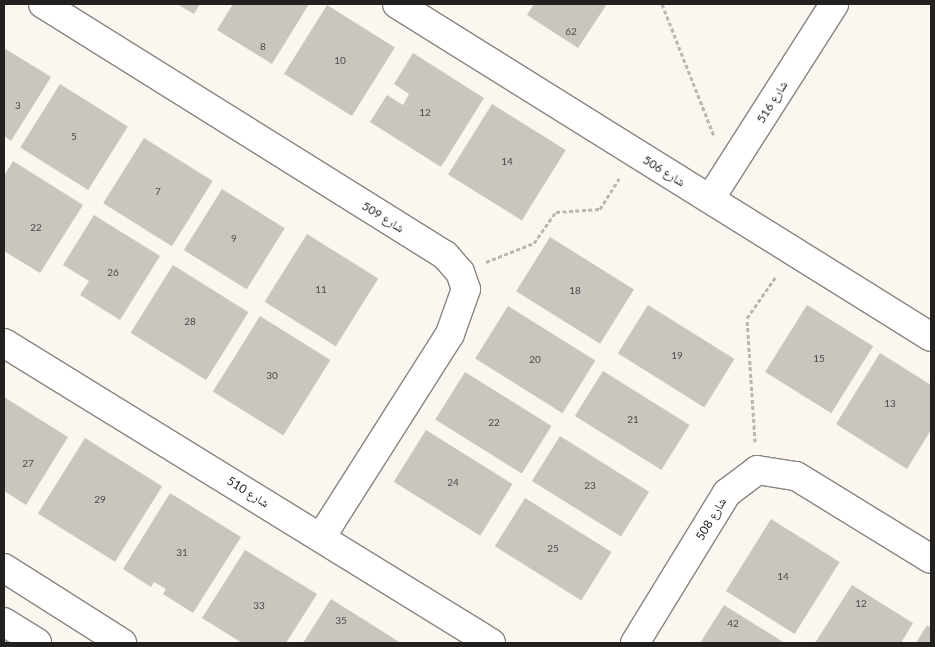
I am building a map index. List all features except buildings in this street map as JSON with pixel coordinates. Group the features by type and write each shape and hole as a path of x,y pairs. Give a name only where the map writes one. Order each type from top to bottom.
{"street":[{"name":"شارع 509","path":"43,4 445,255 460,272"},
{"name":"شارع 506","path":"397,4 931,337"},
{"name":"شارع 516","path":"710,199 834,4"},
{"path":"321,537 450,334 466,288 460,272"},
{"name":"شارع 510","path":"4,343 491,643"},
{"path":"757,470 796,476 931,558"},
{"name":"شارع 508","path":"635,643 727,493 757,470"},
{"path":"4,568 122,643"},
{"path":"4,622 37,643"}],"path":[{"path":"662,4 728,171"},
{"path":"460,272 534,243 556,212 600,209 636,153"},
{"path":"757,470 747,318 793,251"}]}
